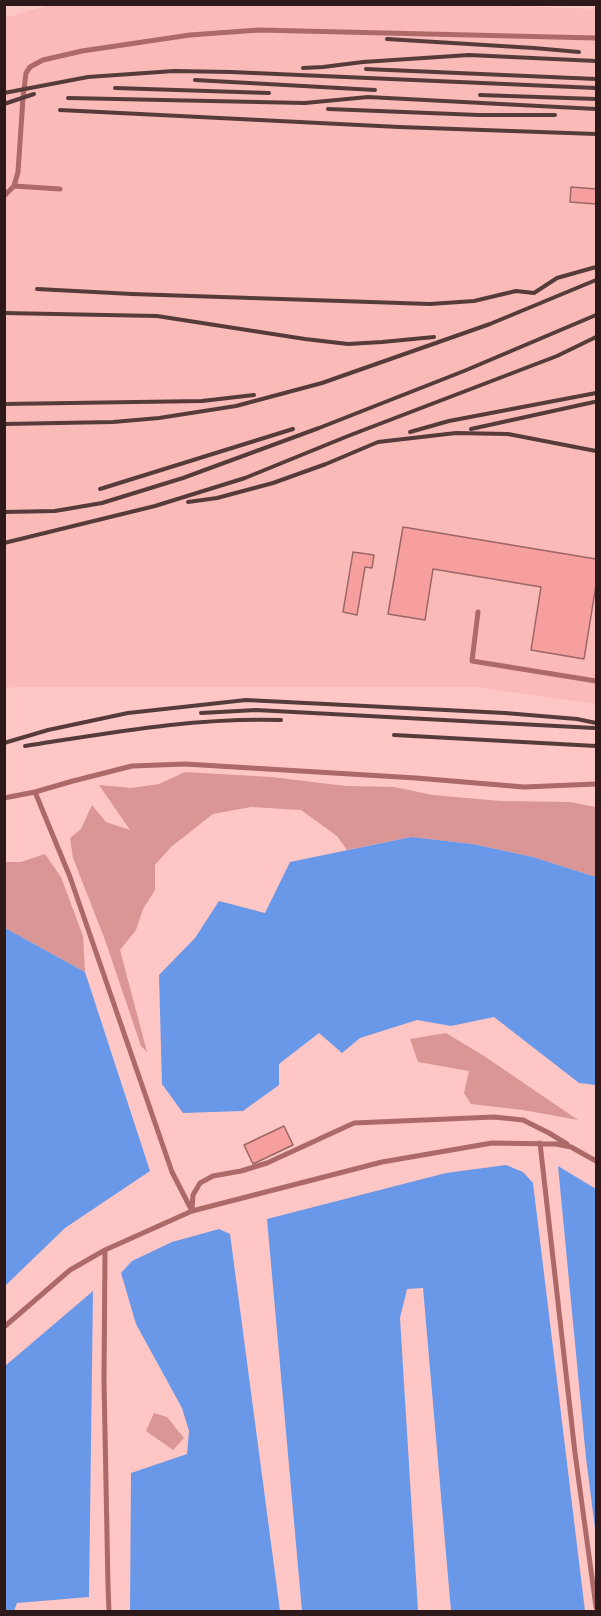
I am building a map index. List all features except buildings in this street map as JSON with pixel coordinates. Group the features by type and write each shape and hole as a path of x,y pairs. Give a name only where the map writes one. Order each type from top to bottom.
{"lane":[{"path":"4,195 14,186 18,172 26,73 30,67 43,60 121,44 190,35 259,30 597,38"},
{"path":"14,186 60,189"},
{"path":"478,612 472,662 597,681"},
{"path":"4,798 132,766 185,764 405,777 524,787 597,784"},
{"path":"35,792 70,877 172,1172 192,1210"},
{"path":"192,1210 193,1195 200,1183 213,1176 267,1163 354,1123 494,1117 523,1120 597,1161"},
{"path":"4,1327 70,1270 105,1250 192,1210 382,1161 492,1143 540,1143 571,1147"},
{"path":"540,1143 575,1453 597,1607"},
{"path":"105,1250 104,1381 109,1611"}],"shaded area":[{"path":"53,4 457,4 596,9 596,704 476,687 11,687 5,690 5,18"},
{"path":"185,772 271,777 346,786 394,787 433,795 500,801 570,802 596,807 596,877 533,857 473,844 411,837 347,850 337,836 301,810 251,807 213,814 171,847 155,865 155,890 143,909 136,930 120,950 147,1052 141,1046 105,940 73,858 70,838 81,829 92,805 106,822 130,830 99,785 131,788 159,784"},
{"path":"45,854 61,877 83,936 85,972 5,928 4,862 21,862"},
{"path":"446,1033 578,1120 471,1104 464,1093 469,1071 418,1062 410,1039"},
{"path":"154,1413 167,1417 184,1438 173,1450 146,1431"}],"water":[{"path":"411,837 473,844 533,857 596,877 596,1085 579,1083 494,1017 451,1026 417,1020 360,1038 342,1053 319,1033 279,1064 279,1085 243,1111 183,1113 162,1084 159,975 195,938 219,901 265,913 290,862"},
{"path":"5,928 85,972 150,1171 65,1228 5,1286"},
{"path":"506,1165 523,1172 533,1183 585,1611 451,1611 423,1288 407,1289 400,1318 418,1611 302,1611 267,1219 446,1173"},
{"path":"558,1166 596,1189 596,1536 586,1458"},
{"path":"219,1229 230,1234 280,1611 130,1611 131,1473 187,1454 189,1431 182,1408 136,1324 121,1273 132,1261 172,1242"},
{"path":"93,1291 89,1597 17,1603 14,1611 5,1611 5,1366"}],"railway":[{"path":"387,39 579,52"},
{"path":"303,68 469,55 596,61"},
{"path":"366,69 596,79"},
{"path":"4,93 88,77 174,71 596,88"},
{"path":"195,80 375,90"},
{"path":"115,88 269,93"},
{"path":"4,104 34,94"},
{"path":"480,95 596,99"},
{"path":"68,98 305,103 368,97 596,109"},
{"path":"328,109 479,115 555,115"},
{"path":"60,110 399,127 596,134"},
{"path":"37,289 430,304 474,301 516,291 534,293 557,278 596,267"},
{"path":"4,424 113,422 159,418 236,406 322,383 490,324 596,280"},
{"path":"4,313 157,316 348,344 434,337"},
{"path":"4,512 55,511 102,503 183,478 464,371 596,315"},
{"path":"4,543 155,506 245,478 557,356 596,337"},
{"path":"410,432 449,421 596,393"},
{"path":"4,404 202,401 254,395"},
{"path":"471,429 594,402"},
{"path":"100,489 293,429"},
{"path":"188,502 217,498 273,483 378,442 456,433 508,434 596,451"},
{"path":"4,743 48,730 128,713 246,700 505,713 577,719 596,723"},
{"path":"201,713 256,710 594,728"},
{"path":"25,746 184,723 281,720"},
{"path":"394,735 596,746"}]}
